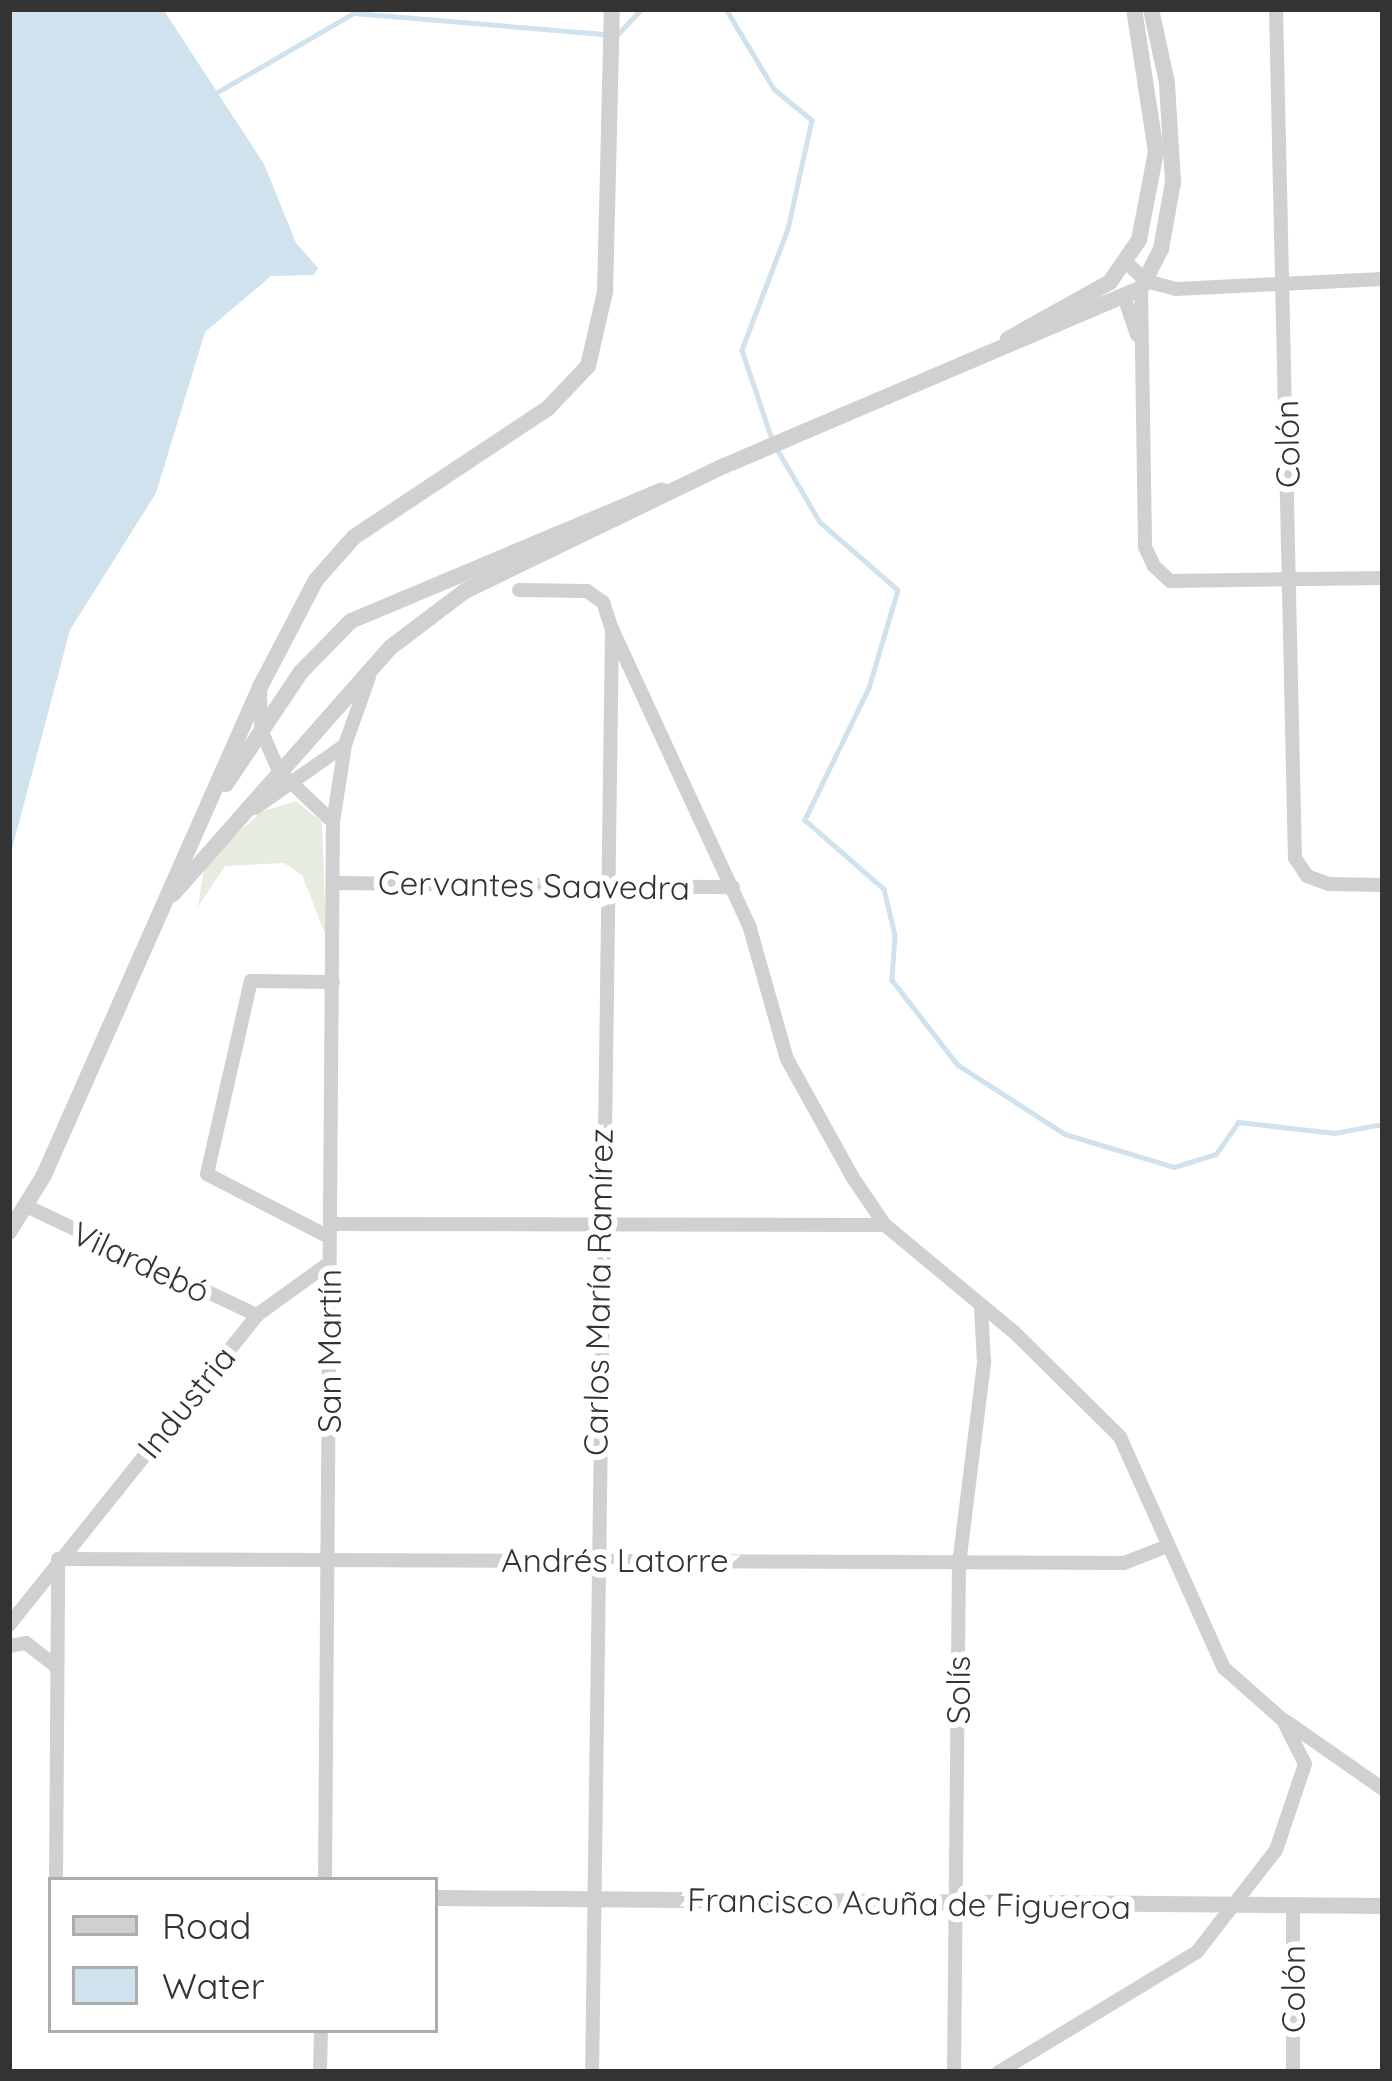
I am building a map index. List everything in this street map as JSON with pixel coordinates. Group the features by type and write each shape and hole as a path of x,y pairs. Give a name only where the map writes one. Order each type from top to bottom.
{"street":[{"path":"9,1232 26,1206 173,894 260,687 332,556 548,408 588,366 605,292 612,9"},
{"path":"939,377 1128,264 1149,209 1156,152 1134,9"},
{"path":"1151,9 1167,83 1174,182 1144,284 1145,547 1170,581 1383,578"},
{"name":"Colón","path":"1276,9 1295,858 1307,877 1383,885"},
{"path":"1128,264 1144,284 1176,289 1383,278"},
{"path":"287,777 373,667 465,591 724,466 1125,300 1144,284"},
{"path":"1125,300 1142,351"},
{"path":"205,814 301,672 351,621 638,496 686,484"},
{"path":"518,590 587,591 603,602 734,887 788,1059 885,1225 1014,1332 1120,1437 1224,1668 1283,1720 1383,1789"},
{"name":"Carlos María Ramírez","path":"592,2072 603,885 612,629"},
{"name":"San Martín","path":"325,1877 333,822 345,745 373,667"},
{"path":"260,687 261,730 287,777 333,822"},
{"path":"173,894 226,827 287,777 345,745"},
{"name":"Cervantes Saavedra","path":"335,883 734,887"},
{"path":"333,982 250,981 207,1174 330,1230 885,1225"},
{"name":"Vilardebó","path":"26,1206 257,1315"},
{"name":"Industria","path":"9,1625 257,1315 329,1263"},
{"name":"Solís","path":"954,2072 959,1564 984,1362 981,1309"},
{"name":"Andrés Latorre","path":"58,1559 1124,1563 1168,1546"},
{"path":"56,1877 58,1559"},
{"path":"9,1646 26,1643 56,1668"},
{"path":"999,2072 1141,1994 1197,1952 1238,1906 1297,1804 1305,1765 1283,1720"},
{"name":"Francisco Acuña de Figueroa","path":"438,1898 957,1907 1383,1906"},
{"name":"Colón","path":"1293,1906 1293,2072"},
{"path":"320,2072 321,2033"}],"shaded area":[{"path":"296,801 322,822 326,936 302,875 284,863 225,866 198,907 205,862 261,812"}],"water":[{"path":"9,9 163,9 264,164 296,243 318,268 314,275 271,276 205,332 156,493 70,630 9,860"}],"waterway":[{"path":"617,35 641,9"},
{"path":"726,9 774,89 812,120 788,229 742,350 772,439"},
{"path":"209,97 354,13 606,34"},
{"path":"777,449 820,522 898,590 869,688 805,820 884,889 895,935 892,980 958,1065 1065,1134 1174,1167 1216,1154 1238,1122 1334,1133 1383,1124"}]}
